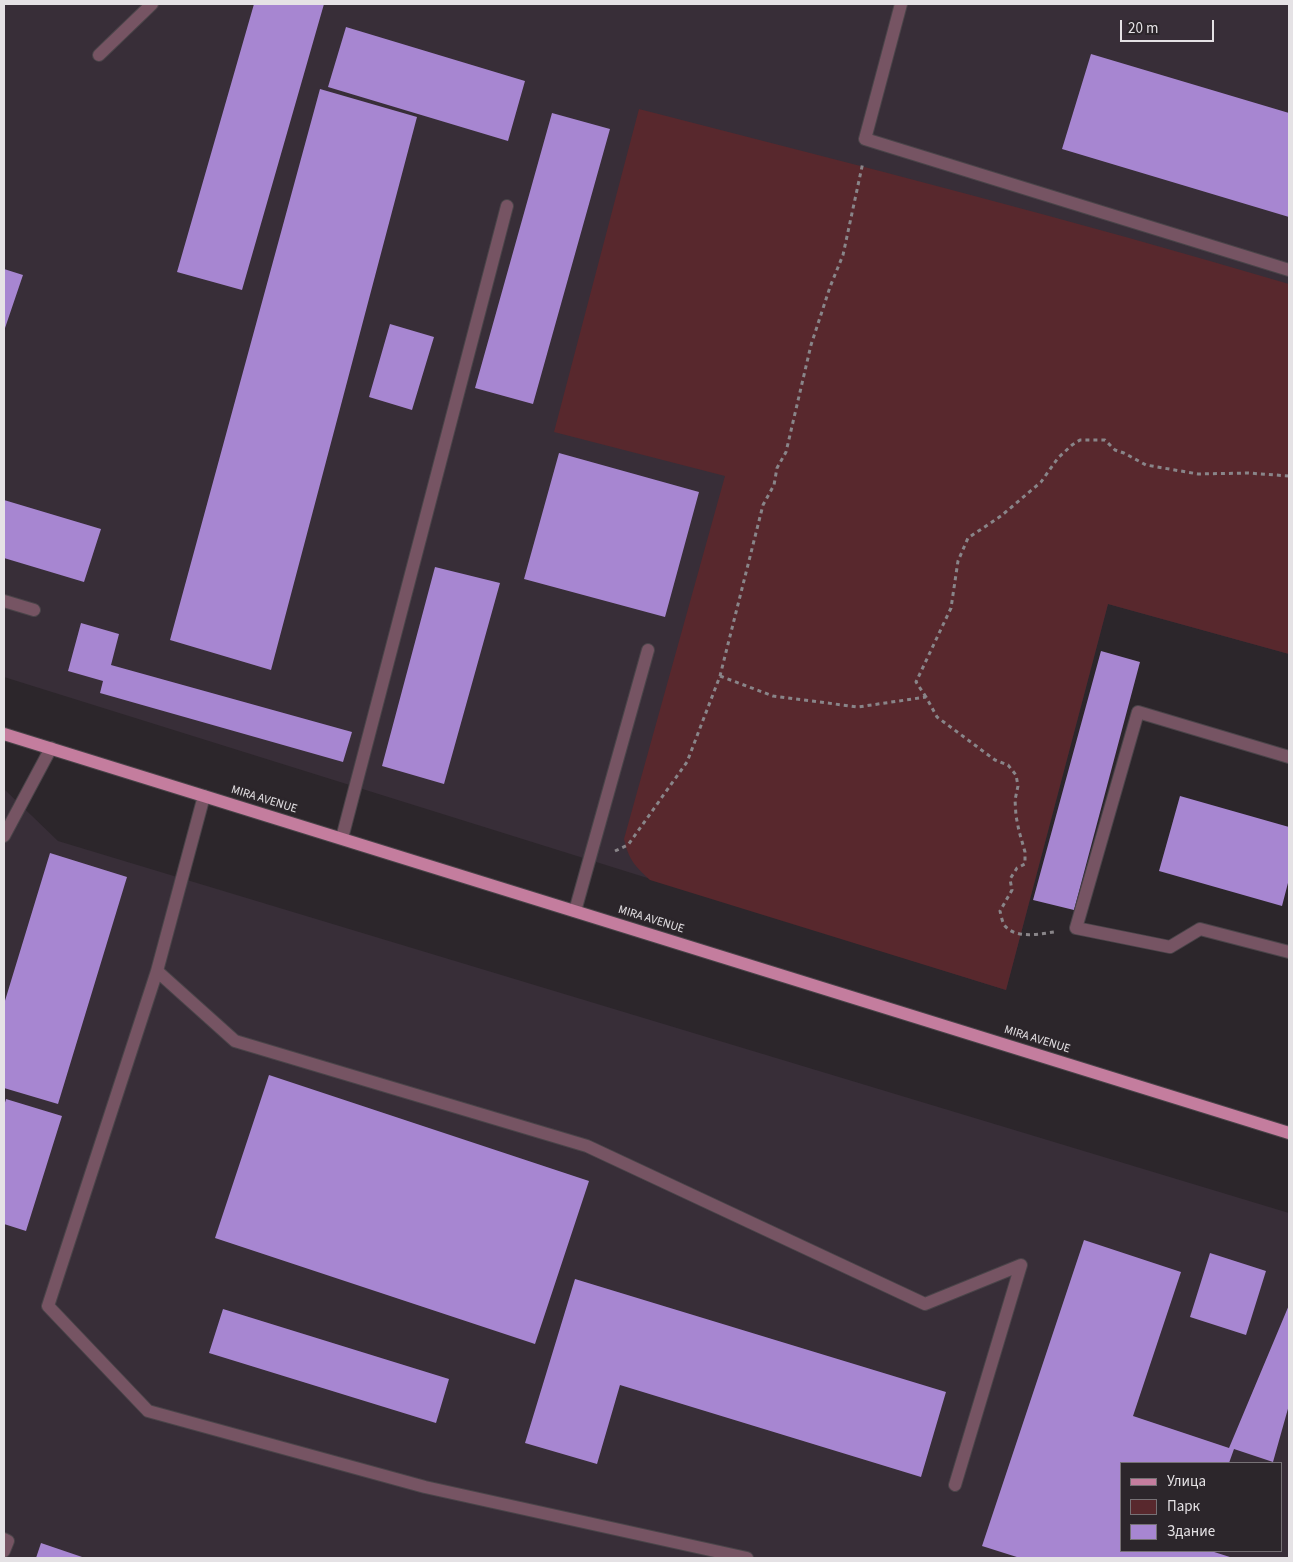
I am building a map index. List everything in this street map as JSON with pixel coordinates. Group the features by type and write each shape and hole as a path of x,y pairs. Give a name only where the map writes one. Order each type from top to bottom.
{"main road":[{"name":"MIRA AVENUE","path":"4,734 1289,1133"}],"lane":[{"path":"99,55 152,4"},
{"path":"901,4 865,139 1289,270"},
{"path":"342,838 507,206"},
{"path":"4,600 34,610"},
{"path":"575,911 648,650"},
{"path":"1289,757 1138,712 1076,928 1170,948 1200,929 1289,952"},
{"path":"4,836 7,821 51,748"},
{"path":"204,796 157,971 48,1306 148,1411 425,1487 747,1558"},
{"path":"157,971 235,1041 587,1146 925,1304 1021,1266 955,1485"},
{"path":"4,1539 8,1541 4,1552"}],"path":[{"path":"610,853 628,845 687,762 720,676 763,505 774,485 777,468 786,452 811,345 830,287 843,255 852,208 862,172 865,139"},
{"path":"1076,928 1037,935 1013,932 1004,925 1000,911 1012,890 1010,879 1017,868 1025,864 1025,852 1018,831 1016,816 1018,786 1016,775 1008,765 996,760 937,717 916,682 951,608 958,561 968,538 1002,516 1041,482 1058,458 1080,440 1105,440 1115,450 1146,465 1163,468 1198,474 1248,473 1289,476"},
{"path":"720,676 773,696 858,707 926,697"}],"shaded area":[{"path":"4,4 1289,4 1289,654 1108,604 1006,990 4,677"},
{"path":"4,789 58,841 1289,1213 1289,1558 4,1558"}],"green space":[{"path":"639,109 1046,215 1289,284 1289,654 1108,604 1006,990 650,880 630,857 624,839 725,476 554,432"}],"building":[{"path":"254,4 324,4 242,290 177,272"},
{"path":"346,27 525,81 508,141 328,87"},
{"path":"1091,54 1289,113 1289,217 1062,149"},
{"path":"320,89 417,117 271,670 170,640"},
{"path":"552,113 610,129 533,404 475,388"},
{"path":"4,269 23,275 4,331"},
{"path":"390,324 434,337 412,410 369,397"},
{"path":"559,453 699,492 665,617 524,579"},
{"path":"4,500 101,529 84,582 4,558"},
{"path":"435,567 500,583 444,784 382,766"},
{"path":"81,623 119,634 111,665 352,732 343,762 100,693 103,681 68,671"},
{"path":"1101,651 1140,662 1074,910 1033,900"},
{"path":"1180,796 1289,827 1289,879 1282,906 1159,871"},
{"path":"50,853 127,877 58,1104 4,1088 4,1004"},
{"path":"269,1075 589,1181 535,1344 215,1238"},
{"path":"6,1099 62,1116 26,1231 4,1224 4,1106"},
{"path":"1084,1240 1181,1272 1133,1416 1229,1448 1289,1305 1289,1405 1273,1462 1234,1449 1229,1462 1120,1462 1120,1552 1214,1552 1233,1558 1020,1558 982,1546"},
{"path":"1210,1253 1266,1271 1246,1335 1190,1317"},
{"path":"575,1279 946,1392 921,1477 620,1385 597,1464 525,1443"},
{"path":"223,1309 449,1379 436,1423 209,1353"},
{"path":"41,1543 85,1558 36,1558"}]}
